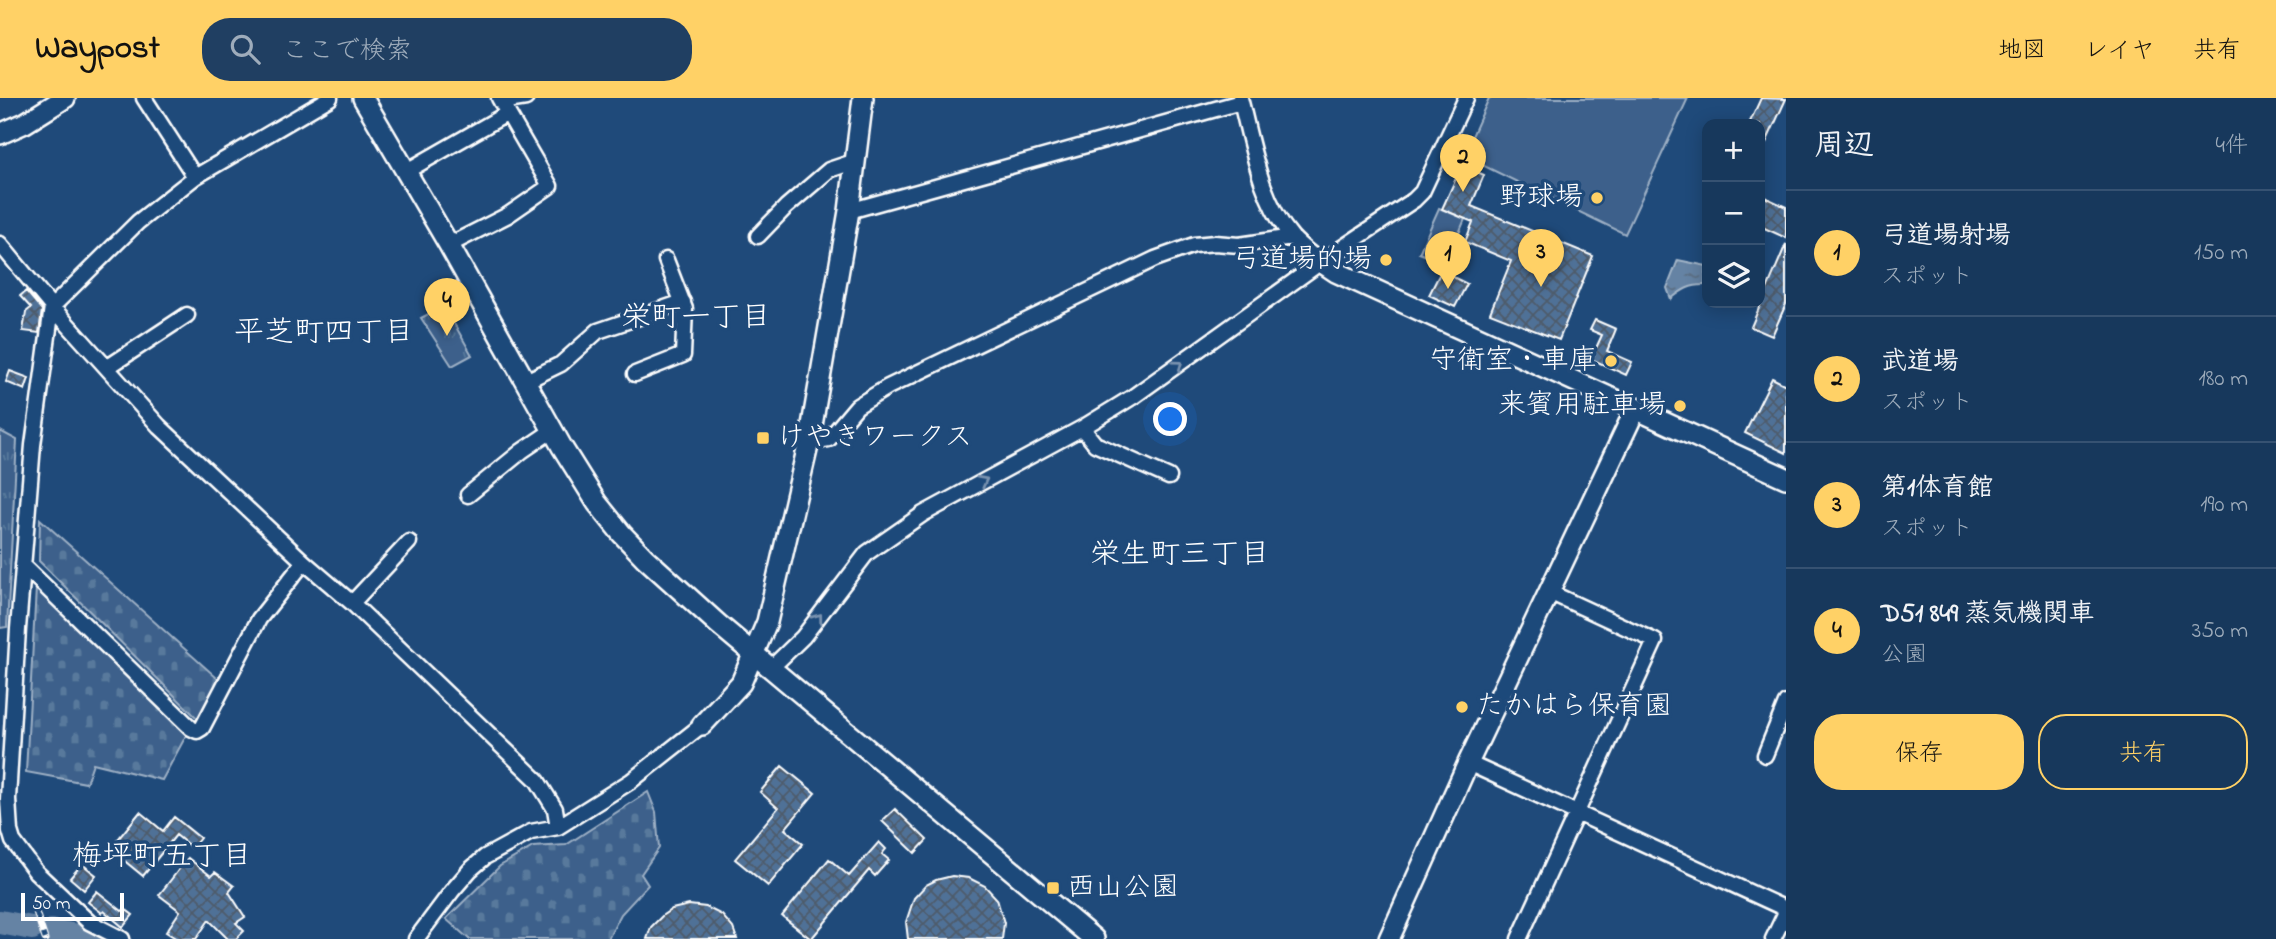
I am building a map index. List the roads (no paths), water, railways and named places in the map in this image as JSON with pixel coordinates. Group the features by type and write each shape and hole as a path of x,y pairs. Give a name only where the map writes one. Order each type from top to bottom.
{"street":[{"path":"0,134 26,124 65,98"},
{"path":"144,98 195,177"},
{"path":"122,939 89,922 36,873 13,841 10,831 8,799 23,565 33,445 52,307 138,222 195,177 330,98"},
{"path":"405,172 502,104 526,98"},
{"path":"416,939 452,891 485,857 531,832 558,827 631,781 702,725 741,683 767,622 810,437 849,211 863,98"},
{"path":"771,668 803,637 867,553 923,514 1083,428 1134,396 1321,262 1414,200 1422,192 1466,98"},
{"path":"365,99 553,430 597,503 622,534 718,624 1094,939"},
{"path":"849,211 1240,100 1264,186 1279,220 1292,237 1321,262 1336,272 1786,478"},
{"path":"449,245 508,215 550,186 502,104"},
{"path":"758,236 786,207 829,170 856,161"},
{"path":"810,437 818,440 829,439 857,406 888,387 1155,259 1194,245 1239,244 1292,237"},
{"path":"0,244 52,307 159,426 304,562 352,603 537,780 555,809 558,827"},
{"path":"635,374 682,355 685,309 666,260"},
{"path":"526,381 561,364 598,331 682,302"},
{"path":"107,367 187,316"},
{"path":"1390,939 1468,763 1636,408"},
{"path":"1083,428 1095,444 1170,477"},
{"path":"468,495 522,451 553,430"},
{"path":"352,603 409,542"},
{"path":"23,565 197,731 202,728 259,619 304,562"},
{"path":"1519,939 1655,640 1549,592"},
{"path":"1765,755 1786,703"},
{"path":"1468,763 1786,910 1773,939"}],"water":[{"path":"1678,260 1702,265 1702,285 1687,288 1671,299 1667,288"}],"waterway":[{"path":"0,922 32,928"},
{"path":"51,931 93,939"}],"railway":[{"path":"35,909 45,939"}],"place":[{"name":"武道場","path":"1463,192"},
{"name":"野球場","path":"1597,198"},
{"name":"弓道場的場","path":"1386,260"},
{"name":"第1体育館","path":"1541,287"},
{"name":"弓道場射場","path":"1448,289"},
{"name":"D51 849 蒸気機関車","path":"447,336"},
{"name":"守衛室・車庫","path":"1611,361"},
{"name":"来賓用駐車場","path":"1680,406"},
{"name":"けやきワークス","path":"763,438"},
{"name":"たかはら保育園","path":"1462,707"},
{"name":"西山公園","path":"1053,888"}],"district":[{"name":"栄町一丁目","path":"696,319"},
{"name":"平芝町四丁目","path":"324,334"},
{"name":"栄生町三丁目","path":"1180,556"},
{"name":"梅坪町五丁目","path":"162,858"}]}
